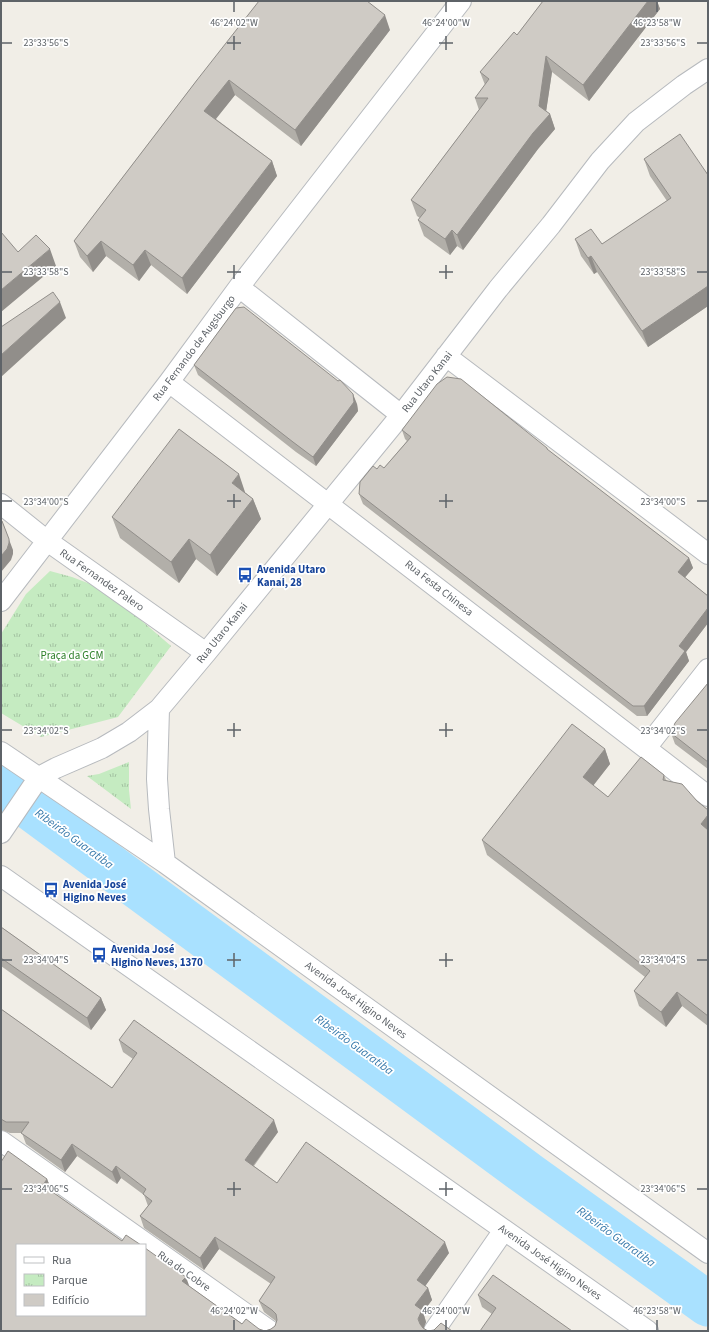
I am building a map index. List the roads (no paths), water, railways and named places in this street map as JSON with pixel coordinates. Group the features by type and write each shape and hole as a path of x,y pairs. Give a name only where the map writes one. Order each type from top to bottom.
{"street":[{"name":"Rua Fernando de Augsburgo","path":"1,601 46,540 169,382 239,287 461,1"},
{"name":"Rua Utaro Kanai","path":"39,777 102,748 130,732 159,709 206,654 401,415 600,161 636,122 684,85 708,70"},
{"path":"239,287 401,415"},
{"path":"446,356 708,554"},
{"name":"Rua Festa Chinesa","path":"169,382 708,796"},
{"name":"Rua Fernandez Palero","path":"1,504 46,540 206,654"},
{"path":"646,748 708,669"},
{"path":"159,709 157,779 165,863"},
{"name":"Avenida José Higino Neves","path":"1,752 165,863 708,1253"},
{"path":"1,833 39,777"},
{"name":"Avenida José Higino Neves","path":"1,876 648,1331"},
{"name":"Rua do Cobre","path":"1,1141 270,1331"},
{"path":"434,1331 504,1230"}],"waterway":[{"name":"Ribeirão Guaratiba","path":"1,786 529,1175 708,1304"}],"place":[{"name":"Avenida Utaro Kanai, 28","path":"245,575"},
{"name":"Avenida José Higino Neves","path":"51,890"},
{"name":"Avenida José Higino Neves, 1370","path":"99,955"}],"park label":[{"name":"Praça da GCM","path":"72,655"}]}
